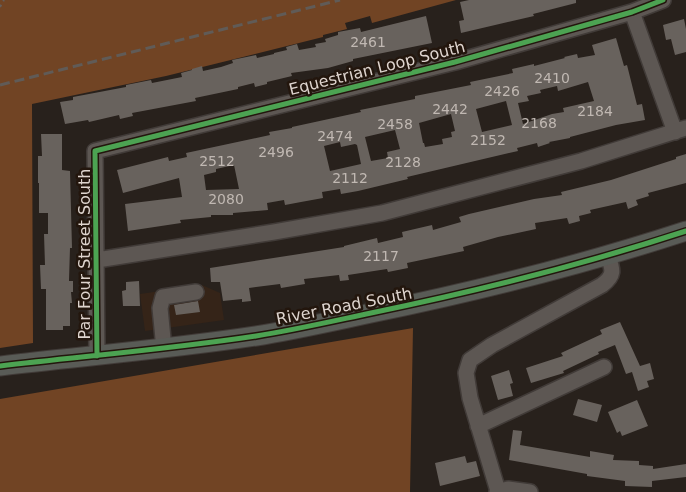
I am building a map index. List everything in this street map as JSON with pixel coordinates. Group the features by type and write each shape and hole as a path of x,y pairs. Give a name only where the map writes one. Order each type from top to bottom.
{"main road":[{"name":"River Road South","path":"0,366 164,349 257,336 408,306 519,280 608,256 686,231"}],"street":[{"name":"Equestrian Loop South","path":"96,151 455,62 632,12 663,0"},
{"path":"97,260 382,213 590,158 681,130 632,12"},
{"name":"Par Four Street South","path":"96,151 97,356"},
{"path":"530,492 508,488 498,492 467,384 466,374 470,360 492,344 609,280 612,273 608,256"},
{"path":"164,349 160,308 163,297 196,292"},
{"path":"478,426 604,367"}],"path":[{"path":"0,6 4,0"}],"shaded area":[{"path":"0,0 456,0 372,23 370,16 345,23 347,29 323,35 323,37 166,76 32,104 33,343 0,348"},
{"path":"202,285 220,293 224,320 145,331 140,294"},
{"path":"413,328 410,492 0,492 0,399"}],"building":[{"path":"469,0 576,0 576,3 533,14 534,16 461,33 459,21 464,20 460,2"},
{"path":"426,16 432,43 353,59 353,61 328,68 291,73 292,76 267,82 267,84 255,87 254,83 238,87 238,89 195,98 196,101 132,113 133,116 120,119 119,115 89,122 88,120 65,124 60,102 73,100 73,97 126,87 126,85 151,80 152,83 182,77 181,73 202,66 203,71 221,67 233,63 232,60 256,55 257,58 274,54 287,50 286,47 297,44 299,50 316,47 315,44 326,42 325,39 338,35 338,32 360,28 361,32"},
{"path":"684,19 686,52 675,55 671,39 666,40 663,25"},
{"path":"616,38 624,66 627,65 637,105 642,104 645,120 616,125 549,142 538,147 537,143 517,148 518,151 407,177 408,179 358,191 341,194 340,189 322,192 323,198 285,205 284,200 267,203 268,210 233,213 233,215 211,215 211,217 180,220 181,223 128,231 125,204 182,197 179,178 123,193 117,170 168,157 169,161 187,157 186,153 270,135 269,132 361,112 360,110 415,99 415,96 471,85 470,82 513,73 512,69 534,64 534,66 577,54 578,58 595,55 592,45","holes":["588,82 594,101 563,108 564,112 523,124 518,103 529,101 527,96 541,93 540,90 557,86 558,91","506,101 512,125 482,132 476,109","451,114 455,131 451,132 452,137 442,139 443,144 425,147 419,123","395,130 400,149 387,152 388,158 371,161 365,137","340,142 341,147 357,145 361,164 330,171 324,146","234,165 239,189 206,190 204,175 216,172 216,169"]},
{"path":"41,134 62,134 62,170 70,171 72,248 70,248 69,281 73,281 73,292 71,292 72,303 70,303 70,326 63,326 63,330 46,330 46,289 41,289 40,265 45,265 44,234 48,234 48,213 39,213 38,156 42,156"},
{"path":"686,154 686,183 648,193 649,196 636,200 638,205 628,209 626,202 590,210 591,213 579,216 580,221 569,224 567,218 535,223 536,229 463,247 464,251 407,263 408,268 388,272 387,269 348,275 349,280 340,281 339,275 304,279 305,284 281,288 280,284 249,288 251,301 242,302 242,299 223,301 220,282 211,282 210,268 344,247 377,238 378,243 403,237 402,232 432,225 433,230 461,222 459,217 534,199 562,195 561,192 611,180"},
{"path":"139,281 140,306 123,306 122,291 126,290 126,282"},
{"path":"198,301 200,312 176,315 174,305"},
{"path":"620,322 640,366 650,363 654,379 647,381 649,387 638,391 632,372 626,374 615,345 563,371 564,373 531,383 526,368 563,356 561,353 602,334 600,330"},
{"path":"509,370 513,383 510,384 513,396 498,400 491,376"},
{"path":"578,399 602,405 597,422 573,415"},
{"path":"637,400 648,426 622,436 620,431 617,433 608,412"},
{"path":"513,430 522,431 520,445 590,457 590,451 614,455 613,460 639,461 639,465 653,466 653,469 686,464 686,477 652,481 652,487 625,486 625,481 587,476 587,474 509,460"},
{"path":"465,456 467,463 476,461 480,476 440,486 435,463"}],"railway":[{"path":"0,85 340,0"}],"cycle path":[{"path":"97,356 95,151 455,62 632,12 663,0"},
{"path":"0,366 192,345 299,328 451,296 608,255 686,231"}]}
